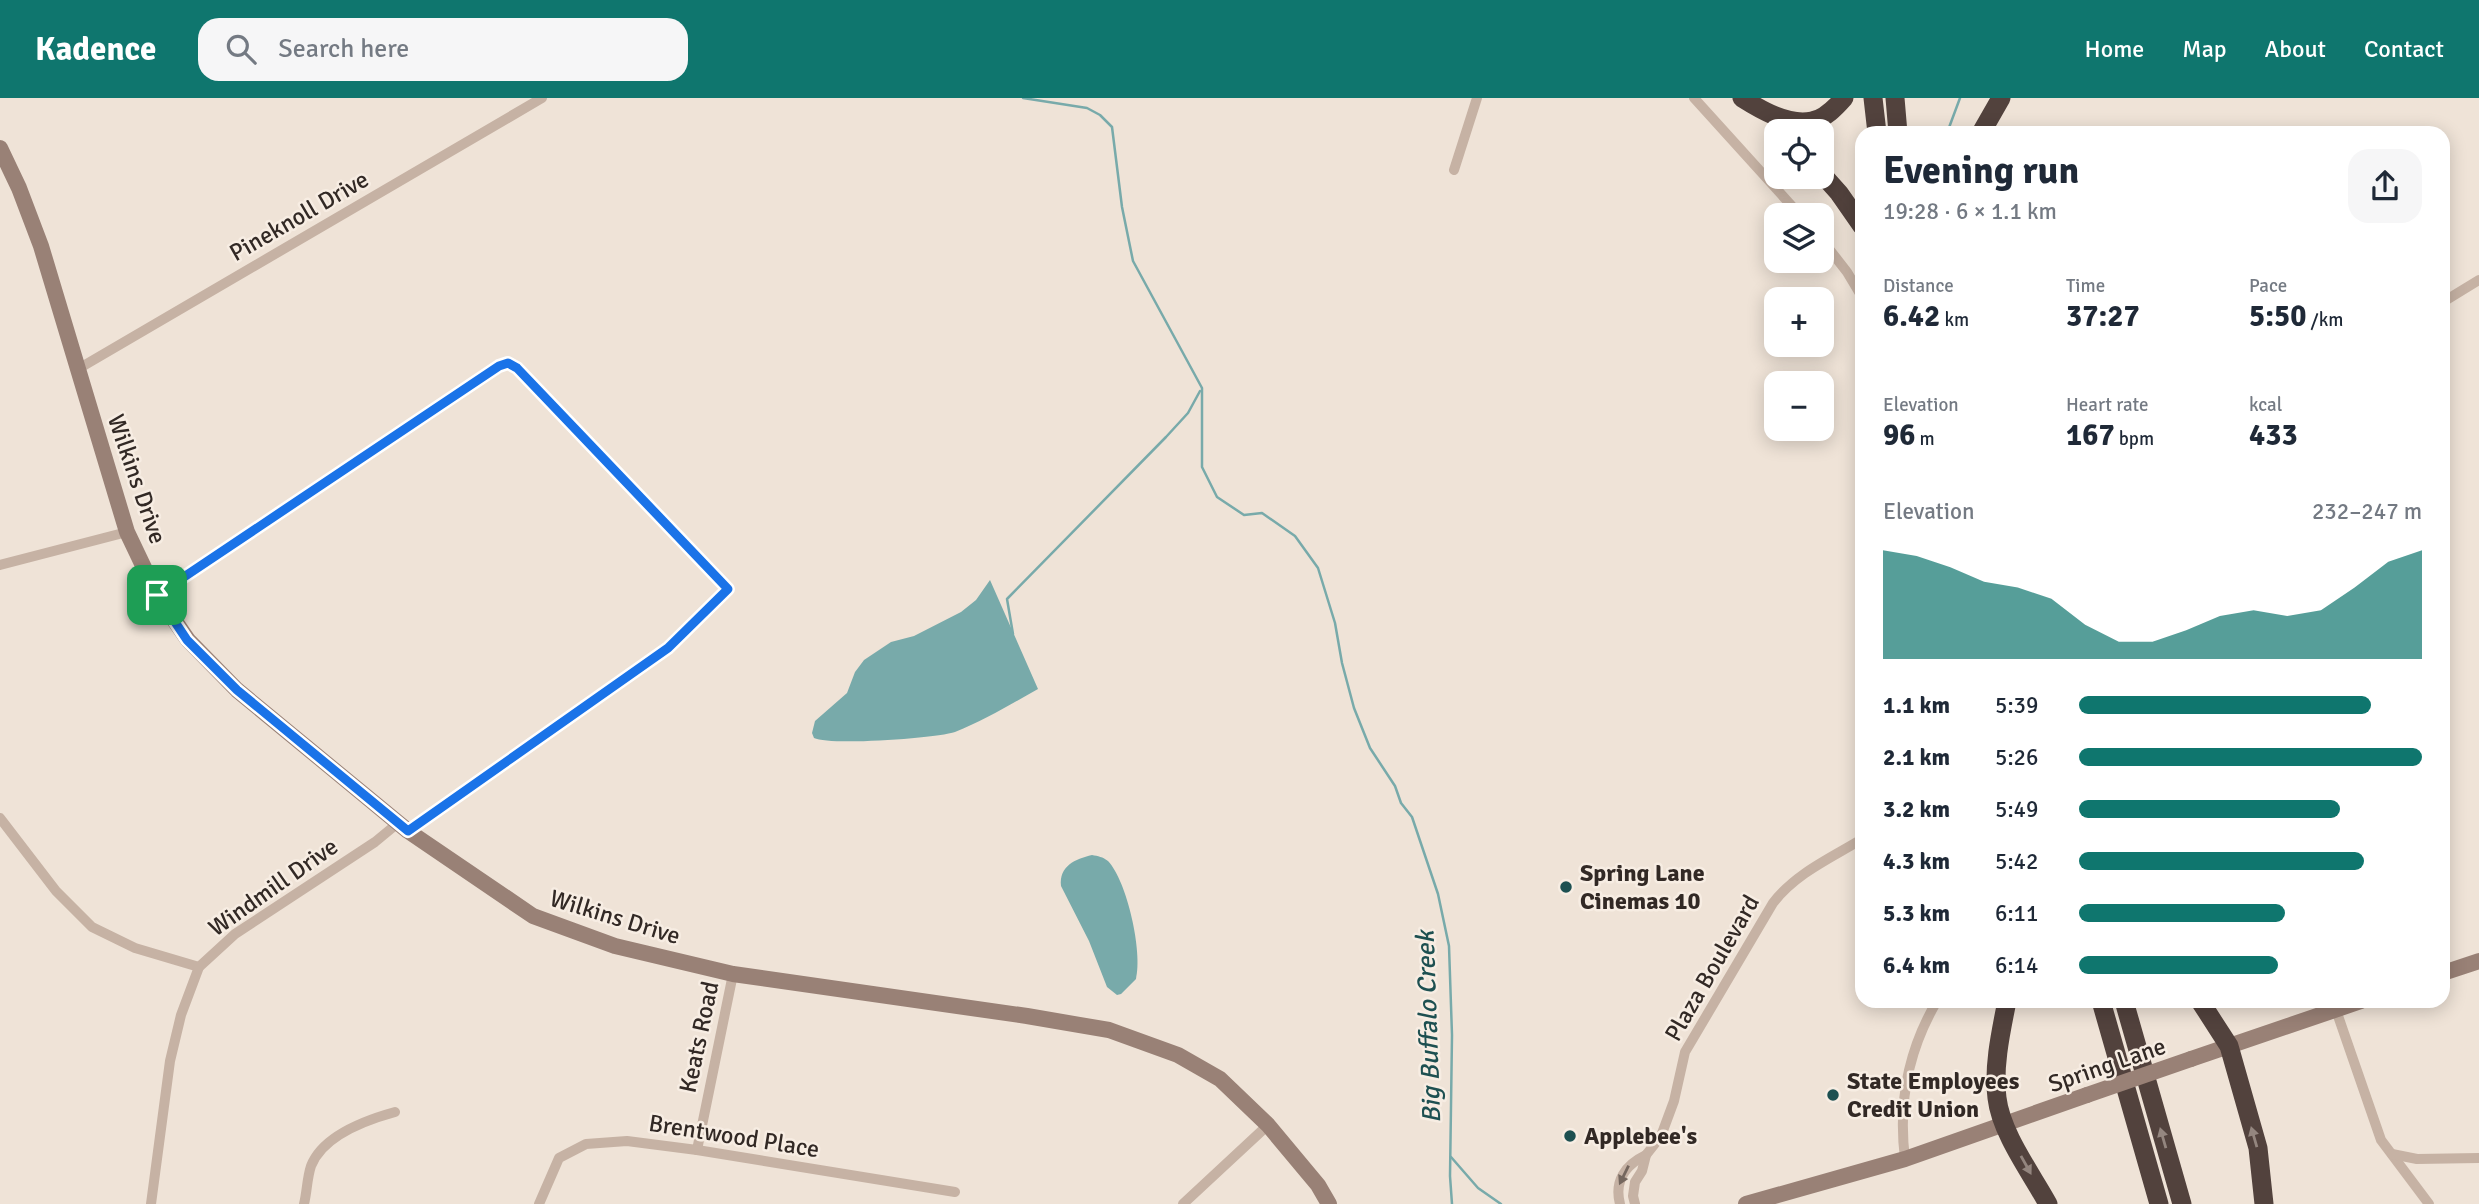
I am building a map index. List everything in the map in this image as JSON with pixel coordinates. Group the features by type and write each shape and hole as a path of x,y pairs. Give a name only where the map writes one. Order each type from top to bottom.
{"highway":[{"path":"1740,98 1773,116 1812,121 1829,113 1844,98"},
{"path":"1740,98 1764,121"},
{"path":"1873,98 1876,126"},
{"path":"1895,98 1897,126"},
{"path":"1985,126 2001,98"},
{"path":"1834,187 1855,216"},
{"path":"2006,1008 1997,1065 1997,1098 2004,1126 2048,1204"},
{"path":"2103,1008 2159,1204"},
{"path":"2126,1008 2182,1204"},
{"path":"2205,1008 2229,1046 2258,1148 2264,1204"}],"street":[{"name":"Pineknoll Drive","path":"78,369 542,98"},
{"path":"1454,170 1477,98"},
{"path":"1694,98 1789,203"},
{"name":"Wilkins Drive","path":"0,148 41,246 127,531 157,595 187,640 237,690 403,827 533,916 615,946 733,974 1110,1030 1178,1055 1220,1079 1268,1125 1318,1185 1329,1204"},
{"path":"1834,255 1855,285"},
{"path":"2450,298 2479,280"},
{"name":"Windmill Drive","path":"151,1204 170,1061 181,1015 199,967 234,934 375,842 403,827 668,648 728,589 517,368 508,363 499,366 385,441 157,595"},
{"path":"0,565 127,531"},
{"path":"0,818 57,891 92,928 135,948 199,967"},
{"name":"Plaza Boulevard","path":"1635,1204 1635,1182 1642,1171 1646,1155 1661,1136 1674,1101 1685,1052 1773,903 1785,887 1800,876 1855,843"},
{"path":"2450,971 2479,961"},
{"name":"Keats Road","path":"696,1150 733,974"},
{"path":"1905,1159 1903,1119 1910,1063 1924,1023 1933,1008"},
{"name":"Spring Lane","path":"1746,1204 1905,1159 2342,1008"},
{"path":"2336,1010 2381,1140 2429,1204"},
{"path":"304,1204 312,1165 331,1140 369,1119 395,1112"},
{"path":"1183,1204 1268,1125"},
{"name":"Brentwood Place","path":"539,1204 559,1158 586,1144 627,1142 696,1150 955,1192"},
{"path":"2392,1154 2417,1159 2479,1158"},
{"name":"Plaza Boulevard","path":"1620,1204 1619,1182 1624,1170 1632,1161 1646,1155"}],"water":[{"path":"990,580 1038,689 955,732 907,739 861,741 814,738 812,733 815,721 847,693 855,672 864,660 891,642 914,636 961,612 976,600"},
{"path":"1092,855 1108,861 1115,871 1132,917 1138,967 1136,979 1117,995 1107,987 1089,941 1061,886 1063,873 1069,864"}],"waterway":[{"name":"Big Buffalo Creek","path":"1023,98 1087,108 1100,115 1112,127 1122,207 1133,261 1202,388 1202,467 1217,497 1244,515 1262,513 1295,536 1318,568 1335,623 1354,708 1370,748 1395,786 1401,803 1412,817 1438,894 1449,946 1452,1204"},
{"path":"1950,126 1960,98"},
{"path":"1011,634 1007,599 1166,437 1188,413 1200,391"},
{"path":"1451,1157 1478,1188 1501,1204"}],"place":[{"name":"Spring Lane Cinemas 10","path":"1566,887"},
{"name":"State Employees Credit Union","path":"1833,1095"},
{"name":"Applebee's","path":"1570,1136"}],"route":[{"path":"508,363 517,368 728,589 668,648 408,831 237,690 187,640 157,595 339,471 499,366 508,363"}]}
